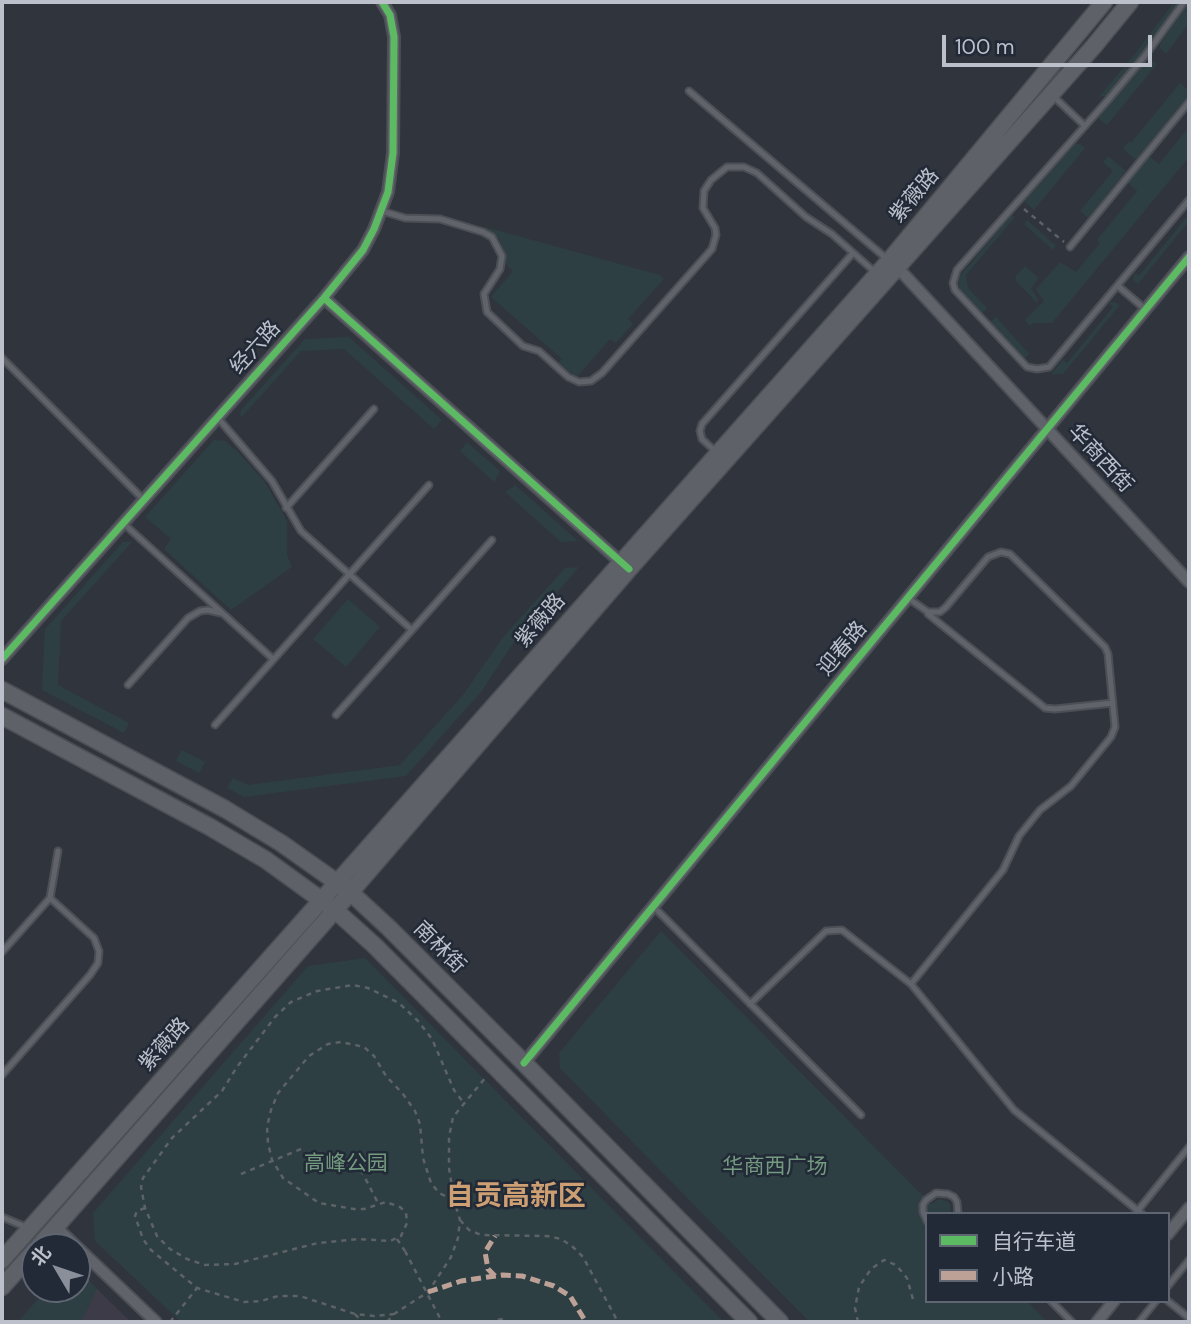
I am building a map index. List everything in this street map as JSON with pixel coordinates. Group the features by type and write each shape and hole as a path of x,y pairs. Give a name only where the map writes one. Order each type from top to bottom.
{"main road":[{"name":"紫薇路","path":"893,264 1104,2"},
{"name":"紫薇路","path":"2,1260 321,900 343,887 881,277 1051,94 1130,2"},
{"name":"紫薇路","path":"625,566 727,461 881,277"},
{"name":"南林街","path":"2,690 225,809 281,842 343,887 389,928 780,1322"},
{"name":"南林街","path":"2,716 210,827 266,860 335,910 375,946 750,1322"},
{"name":"紫薇路","path":"51,1233 335,910 343,887"},
{"name":"紫薇路","path":"2,1287 21,1266"}],"street":[{"name":"经六路","path":"2,659 324,298 363,250 382,211 394,153 394,37 390,15 382,2"},
{"name":"迎春路","path":"524,1063 1189,257"},
{"name":"华商西街","path":"893,264 1189,582"},
{"path":"324,298 625,566"},
{"path":"1170,1232 1189,1208"},
{"path":"56,1227 62,1233"},
{"path":"91,1260 156,1322"},
{"path":"1097,1322 1112,1303"}],"lane":[{"path":"1184,2 1144,57 957,270 953,284 958,294 1027,367 1044,369 1055,363 1189,200"},
{"path":"690,91 893,264"},
{"path":"1051,94 1085,126"},
{"path":"1070,247 1189,102"},
{"path":"382,211 401,218 440,219 492,237 502,256 497,275 484,294 487,312 523,346 539,351 568,377 579,382 591,381 602,373 712,249 715,228 704,208 703,200 708,185 722,170 733,166 751,169 881,277"},
{"path":"727,461 702,439 702,424 853,253"},
{"path":"1118,286 1146,309"},
{"path":"2,358 143,499"},
{"path":"286,508 374,409"},
{"path":"217,417 272,481 302,531 412,630"},
{"path":"215,725 429,485"},
{"path":"122,523 273,660"},
{"path":"336,715 492,540"},
{"path":"911,984 1003,870 1026,827 1040,810 1071,786 1111,737 1115,727 1108,654 1105,647 1010,554 1001,552 988,556 943,610 931,613 923,610"},
{"path":"908,597 1045,708 1113,703"},
{"path":"128,685 194,614 208,610 224,615"},
{"path":"2,952 50,898 58,851"},
{"path":"2,1075 98,963 99,951 94,938 50,898"},
{"path":"653,906 860,1115"},
{"path":"750,1004 822,935 834,929 848,933 911,984 1009,1104 1138,1212"},
{"path":"1140,1212 1189,1147"},
{"path":"925,1216 923,1205 930,1195 936,1193 954,1197 958,1210"},
{"path":"2,1217 29,1229"},
{"path":"1170,1284 1189,1260"},
{"path":"1053,1303 1072,1322"},
{"path":"1058,1308 1062,1303"},
{"path":"1139,1322 1154,1303"},
{"path":"1170,1303 1189,1318"}],"path":[{"path":"1017,203 1070,247"},
{"path":"454,1200 439,1194 431,1183 415,1111 386,1076 374,1056 364,1047 351,1044 328,1044 318,1049 278,1093 267,1127 272,1160 283,1178 319,1203 365,1209 378,1203 393,1203 406,1213 406,1230 397,1238 390,1241 359,1239 318,1244 234,1264 205,1265 187,1259 163,1242 153,1230 141,1187 143,1178 172,1138 190,1118 222,1091 247,1052 283,1009 291,1002 317,991 354,985 368,988 399,1003 425,1030 444,1063 454,1090 463,1102"},
{"path":"387,1322 394,1314 428,1292 440,1276 458,1238 460,1220 449,1168 449,1137 453,1117 495,1066"},
{"path":"241,1174 300,1149"},
{"path":"361,1170 378,1203"},
{"path":"145,1208 137,1211 135,1216 143,1239 151,1250 197,1288 244,1302 278,1296 300,1296 355,1314 374,1317 394,1314"},
{"path":"460,1220 481,1236 547,1236 567,1243 583,1257 618,1322"},
{"path":"397,1238 442,1322"},
{"path":"858,1322 855,1308 859,1286 871,1269 884,1260 896,1265 907,1278 914,1303"},
{"path":"170,1322 197,1288"},
{"path":"355,1314 362,1322"},
{"path":"488,1322 503,1319 508,1322"}],"shaded area":[{"path":"91,1283 131,1322 18,1322 35,1303 91,1303"}],"green space":[{"path":"1174,2 1179,2 1147,47 1106,96 1099,97 1135,54"},
{"path":"1189,2 1189,23 1166,54 1160,44"},
{"path":"1151,60 1157,64 1107,125 1098,118 1144,63"},
{"path":"1180,83 1189,91 1189,95 1136,160 1123,149 1129,141 1131,143"},
{"path":"1189,127 1189,157 1052,323 1033,323 1030,326 1025,320 1044,301 1037,288 1060,262 1076,272 1100,243 1097,240 1137,191 1128,183 1149,156 1159,164"},
{"path":"1075,144 1085,148 1034,210 1024,201"},
{"path":"1108,156 1126,171 1088,218 1080,211 1113,171 1103,162"},
{"path":"1189,214 1189,221 1138,284 1133,280 1134,273 1139,276"},
{"path":"1012,215 1015,217 966,275 968,288 987,308 982,313 960,290 958,278"},
{"path":"1027,220 1056,246 1053,250 1024,224"},
{"path":"485,227 660,275 664,279 628,319 633,324 616,343 610,339 577,377 558,363 562,359 491,297 513,271 505,263 505,253 499,238"},
{"path":"1025,266 1039,278 1031,288 1038,299 1037,303 1016,281 1016,276"},
{"path":"1109,303 1120,305 1063,374 1051,374 1063,360 1067,363 1113,307"},
{"path":"996,317 1029,354 1024,359 990,322"},
{"path":"349,337 442,420 434,429 344,349 301,351 241,418 240,411 305,339"},
{"path":"214,440 225,441 265,482 287,521 287,554 292,567 231,610 164,549 171,539 145,517"},
{"path":"467,442 500,471 494,482 460,451"},
{"path":"515,485 578,541 561,542 505,492"},
{"path":"123,542 132,542 61,621 58,685 129,723 124,733 42,690 45,629"},
{"path":"579,567 512,645 481,692 406,776 244,797 227,788 233,778 248,785 400,765 463,695 504,636 565,568"},
{"path":"348,599 380,627 346,667 313,639"},
{"path":"181,750 205,762 199,773 176,761"},
{"name":"华商西广场","path":"661,931 931,1204 939,1199 951,1206 950,1212 925,1212 925,1303 1029,1303 1047,1322 810,1322 560,1068 559,1053"},
{"name":"高峰公园","path":"365,958 724,1322 181,1322 95,1241 93,1213 308,966"},
{"path":"91,1283 97,1289 91,1301"},
{"path":"35,1303 90,1303 81,1322 18,1322"}],"marked path":[{"path":"495,1236 485,1252 488,1269 495,1276"},
{"path":"428,1292 461,1281 503,1275 522,1276 554,1286 570,1296 586,1322"}],"cycle path":[{"path":"2,659 324,298 363,250 388,192 393,153 394,37 390,15 382,2"},
{"path":"524,1063 1189,257"},
{"path":"324,298 629,569"}],"district":[{"name":"自贡高新区","path":"516,1198"}]}
